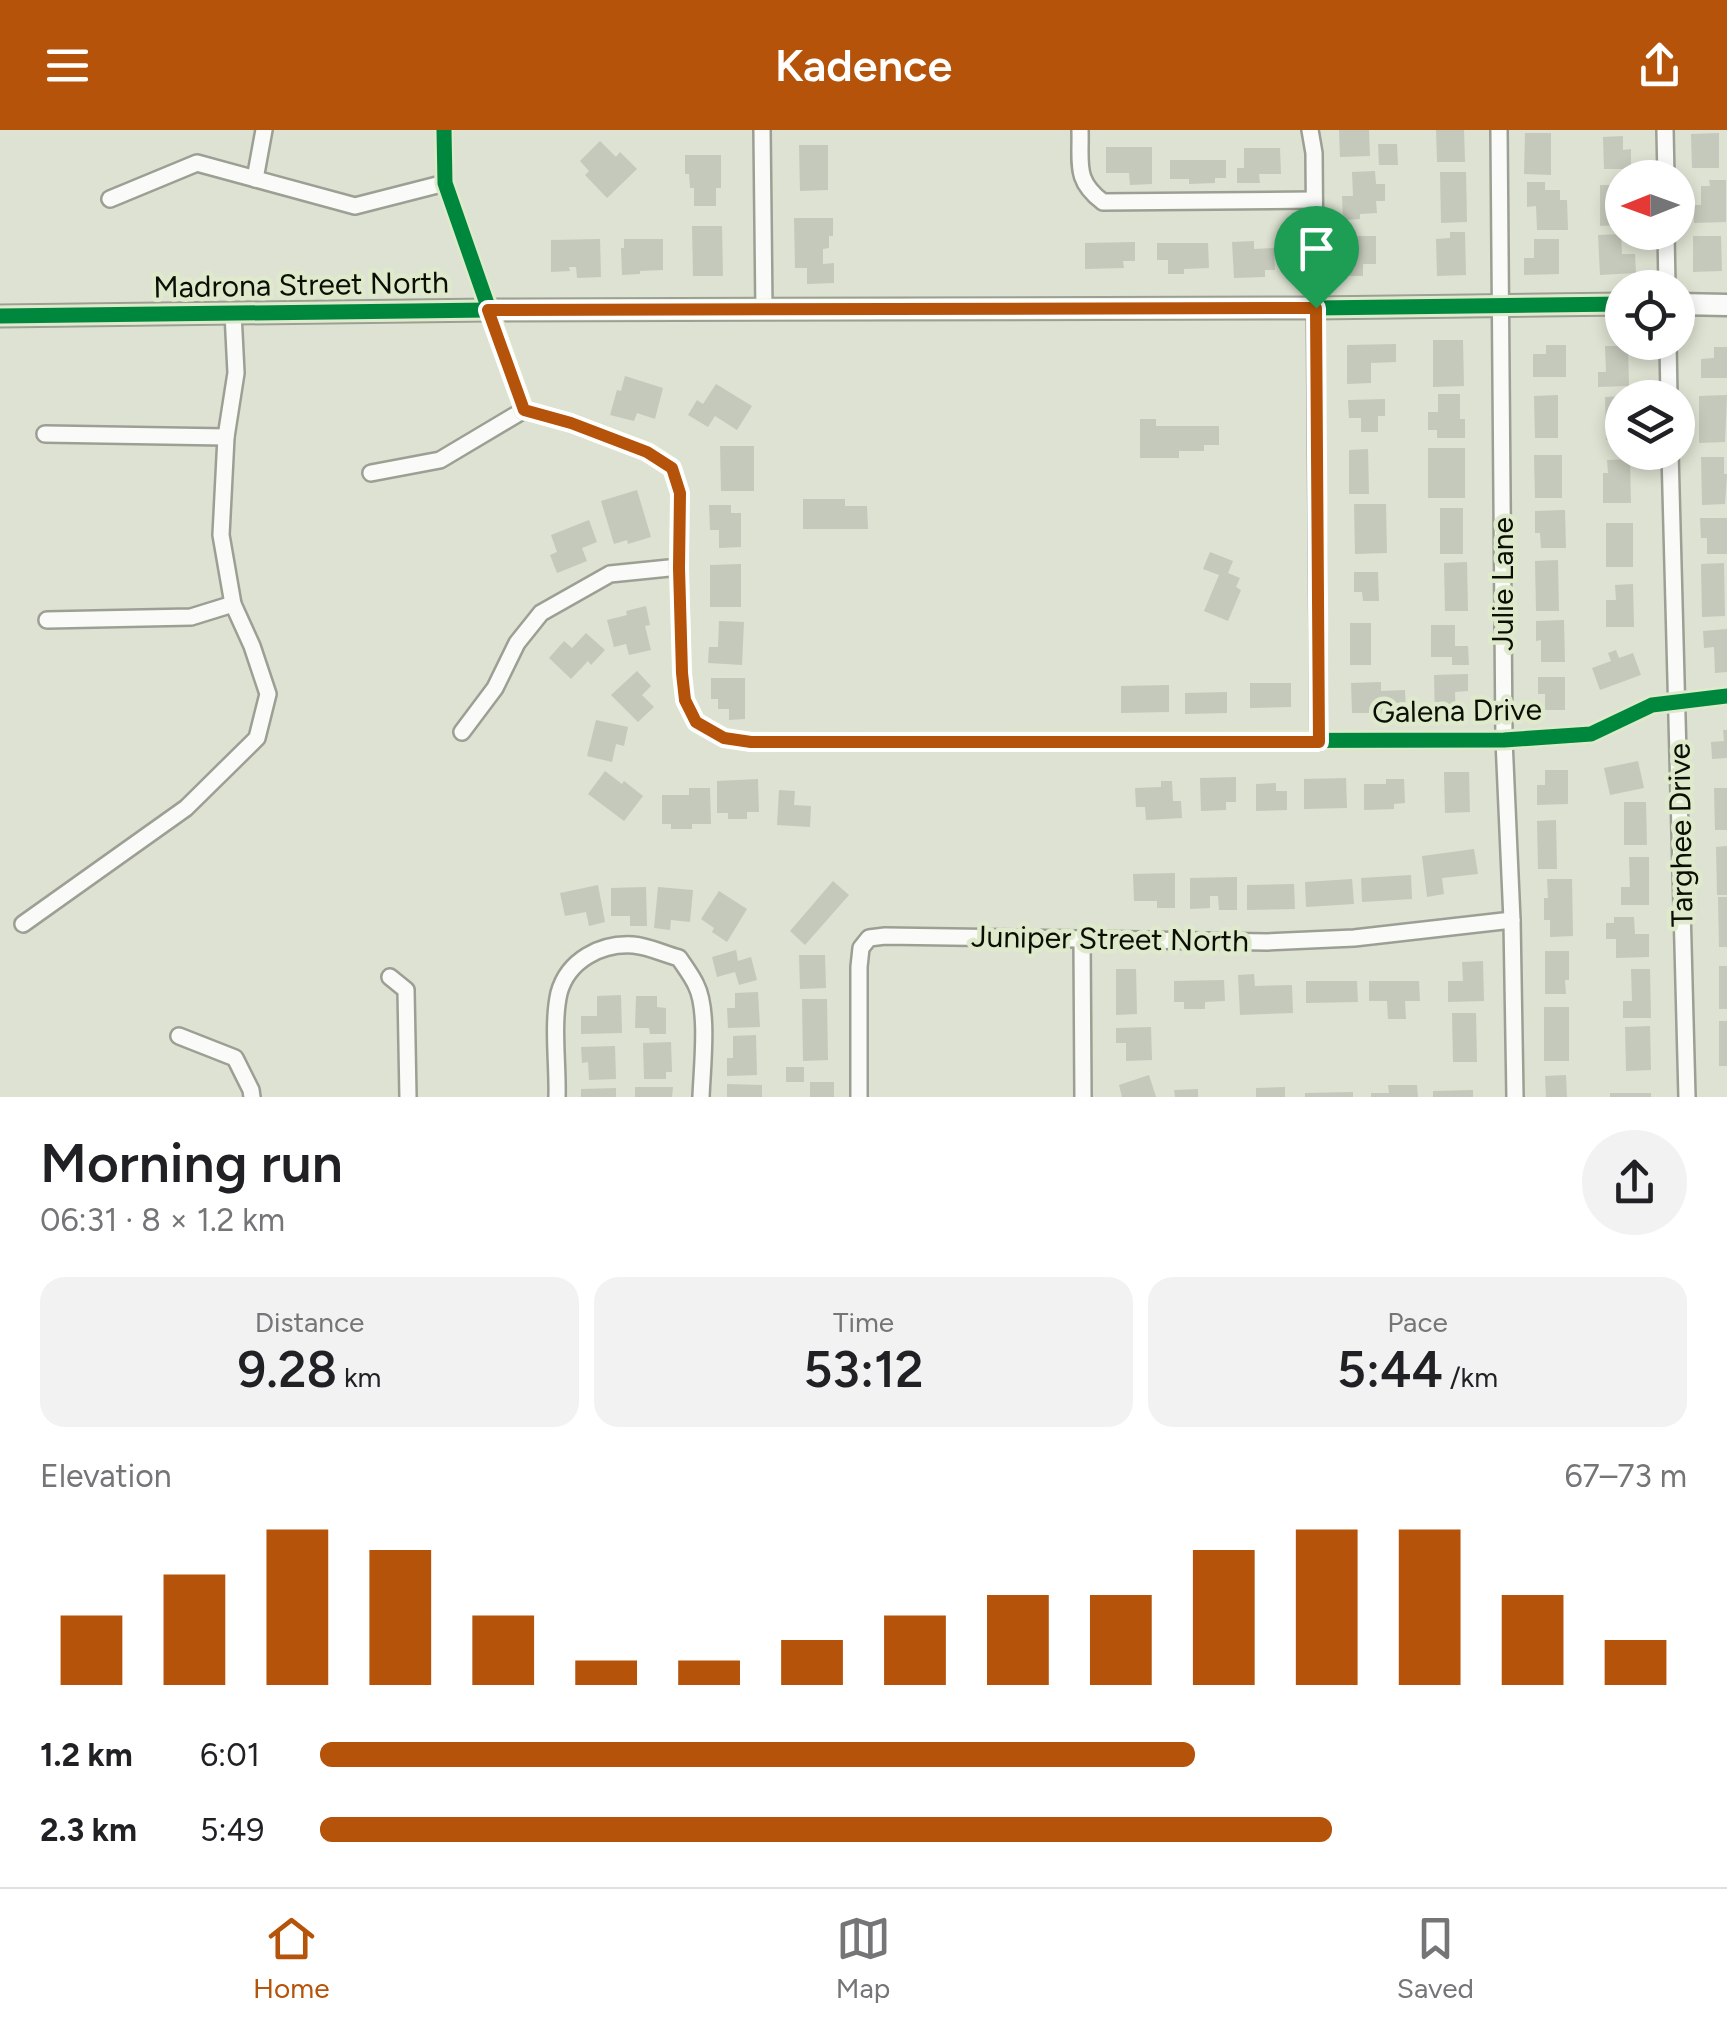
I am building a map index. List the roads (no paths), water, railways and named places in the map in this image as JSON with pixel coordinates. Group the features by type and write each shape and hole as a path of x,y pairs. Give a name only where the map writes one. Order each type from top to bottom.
{"street":[{"path":"254,179 264,130"},
{"path":"371,473 440,460 524,410 445,183 444,130"},
{"path":"762,130 764,310"},
{"path":"1080,130 1081,174 1089,191 1103,202 1314,200"},
{"path":"1310,130 1314,153 1319,742"},
{"name":"Julie Lane","path":"1498,130 1504,740 1514,1097"},
{"path":"1665,130 1666,160"},
{"path":"110,198 197,163 355,206 445,183"},
{"name":"Madrona Street North","path":"0,316 1605,304"},
{"path":"1695,304 1727,305"},
{"path":"23,924 186,808 257,738 268,694 233,604 221,535 226,437 236,373 233,312"},
{"name":"Galena Drive","path":"524,410 647,452 672,468 680,493 685,700 696,722 724,738 751,742 1504,740 1592,734 1652,705 1727,696"},
{"path":"45,434 226,437"},
{"name":"Targhee Drive","path":"1671,470 1687,1097"},
{"path":"462,732 495,688 517,643 542,613 610,574 679,568"},
{"path":"46,620 191,618 233,604"},
{"name":"Juniper Street North","path":"859,1097 859,967 862,948 869,938 1267,942 1354,938 1512,920"},
{"path":"1082,938 1083,1097"},
{"path":"557,1097 560,992 572,968 588,954 614,946 636,945 679,958 697,986 703,1029 701,1097"},
{"path":"390,977 406,990 408,1097"},
{"path":"179,1036 235,1058 252,1097"}]}
